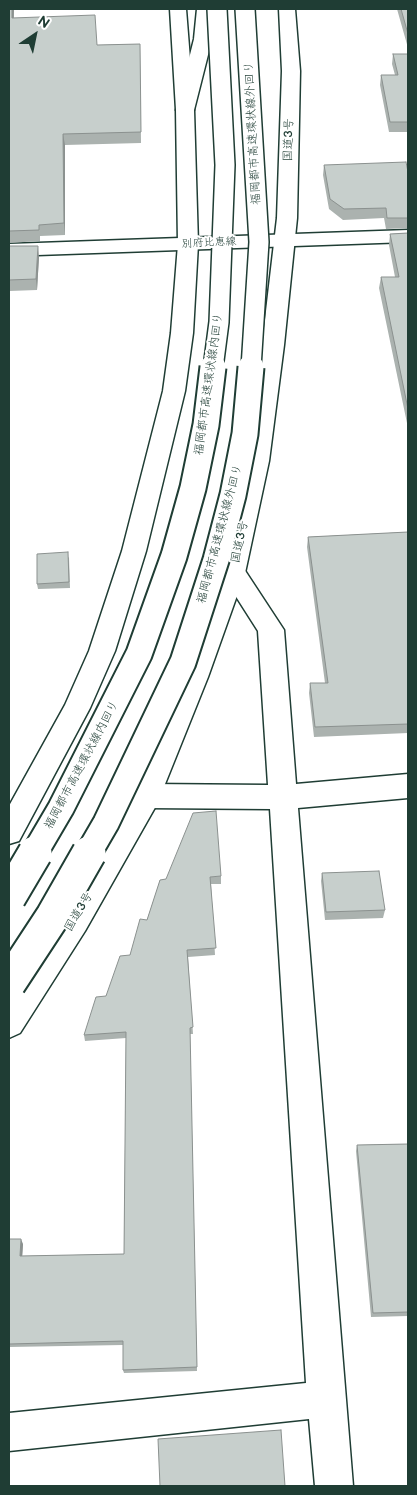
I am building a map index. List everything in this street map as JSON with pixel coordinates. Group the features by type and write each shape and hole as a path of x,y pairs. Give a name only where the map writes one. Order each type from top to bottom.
{"main road":[{"path":"9,832 77,708 102,651 134,551 174,391 182,333 188,244 185,110 178,9"},
{"path":"185,110 203,39 205,9"},
{"name":"福岡都市高速環状線内回り","path":"9,897 61,808 139,654 174,556 193,488 206,425 219,322 226,165 218,9"},
{"name":"福岡都市高速環状線外回り","path":"9,982 53,916 106,823 183,662 216,560 233,495 245,434 255,324 259,242 245,9"},
{"name":"国道3号","path":"9,1023 74,922 147,796 195,677 233,573 258,461 273,345 286,218 291,70 287,9"},
{"name":"別府比恵線","path":"9,250 408,236"},
{"path":"233,573 271,630 326,1399 334,1486"},
{"path":"147,796 283,797 408,786"},
{"path":"9,1432 326,1399"}],"building":[{"path":"9,9 12,9 12,18 95,15 97,45 140,44 141,132 63,134 64,223 39,225 39,230 9,231"},
{"path":"401,9 408,9 408,34"},
{"path":"393,54 408,54 408,122 390,122 381,75 398,75"},
{"path":"406,162 408,172 408,218 387,218 386,208 344,209 330,199 324,165"},
{"path":"408,233 408,409 381,277 399,277 390,234"},
{"path":"9,246 38,246 36,279 9,280"},
{"path":"408,532 408,724 315,727 310,683 328,683 308,537"},
{"path":"68,552 69,582 37,584 37,554"},
{"path":"216,811 221,876 210,877 216,948 187,950 193,1027 190,1028 197,1367 123,1370 123,1341 9,1344 9,1239 21,1239 20,1256 124,1254 126,1032 84,1035 96,997 106,996 120,956 130,955 140,919 147,920 160,880 166,879 193,813"},
{"path":"379,871 385,910 326,912 322,873"},
{"path":"408,1144 408,1312 373,1313 357,1145"},
{"path":"281,1430 285,1486 160,1486 158,1439"}]}
